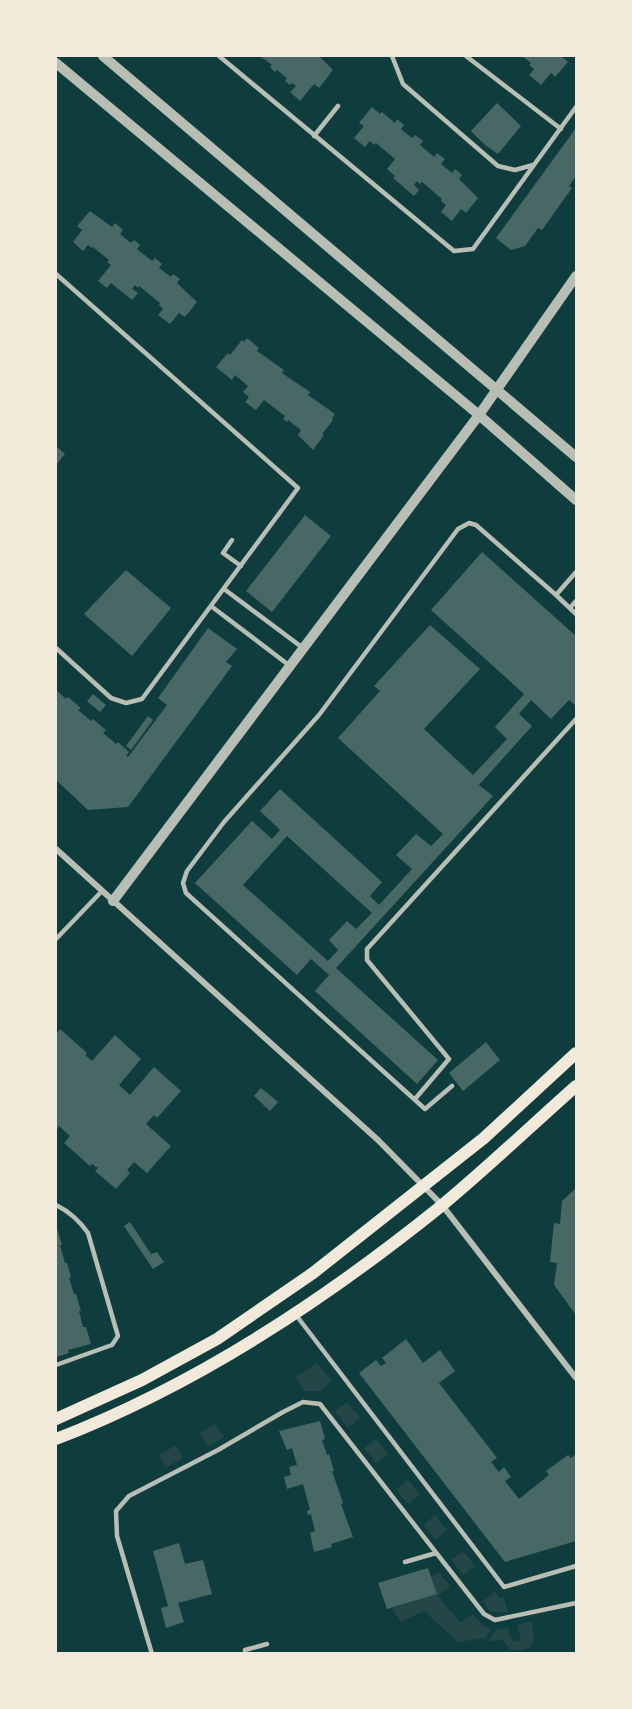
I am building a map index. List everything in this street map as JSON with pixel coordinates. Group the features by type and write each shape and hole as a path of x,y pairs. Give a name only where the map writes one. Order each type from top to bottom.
{"main road":[{"path":"56,1419 142,1380 217,1339 313,1273 484,1138 576,1053"},
{"path":"56,1439 149,1399 225,1357 325,1294 442,1205 576,1086"}],"street":[{"path":"103,56 576,457"},
{"path":"56,63 479,416 576,500"},
{"path":"113,901 479,416 576,276"},
{"path":"56,849 378,1140 442,1205 576,1378"}],"lane":[{"path":"219,56 454,251 473,249 576,107"},
{"path":"392,56 403,84 498,166 515,170 535,165"},
{"path":"466,56 561,129"},
{"path":"314,136 338,106"},
{"path":"56,274 298,488 142,699 126,703 111,698 56,648"},
{"path":"452,1086 425,1109 186,893 183,883 187,871 239,805 319,715 458,528 469,523 476,525 576,614"},
{"path":"232,540 223,553 241,566"},
{"path":"556,595 576,572"},
{"path":"224,589 303,648"},
{"path":"570,608 576,600"},
{"path":"211,606 290,666"},
{"path":"415,1099 449,1059 367,960 367,950 576,719"},
{"path":"56,939 102,891"},
{"path":"56,1205 79,1220 88,1233 118,1336 112,1345 56,1365"},
{"path":"295,1314 504,1587 576,1566"},
{"path":"152,1653 117,1536 116,1511 129,1496 218,1450 303,1402 320,1404 484,1614 495,1620 576,1603"},
{"path":"405,1562 436,1553"},
{"path":"246,1653 245,1650 267,1644"}],"shaded area":[{"path":"317,1363 332,1381 320,1391 304,1391 296,1377"},
{"path":"347,1402 360,1418 348,1428 335,1411"},
{"path":"216,1424 224,1437 207,1447 200,1433"},
{"path":"376,1438 388,1454 376,1463 364,1448"},
{"path":"176,1445 183,1458 166,1468 159,1455"},
{"path":"408,1480 420,1495 408,1504 396,1489"},
{"path":"435,1515 447,1530 435,1540 424,1525"},
{"path":"463,1551 475,1566 463,1575 451,1560"},
{"path":"439,1572 450,1586 438,1596 460,1623 472,1614 485,1627 492,1629 485,1638 458,1642 424,1611 401,1622 392,1608 436,1594 431,1576"},
{"path":"495,1591 499,1598 504,1597 508,1612 490,1612 483,1601"},
{"path":"531,1621 534,1635 530,1647 511,1650 502,1640 489,1641 496,1630 508,1628 513,1642 521,1640 517,1625"}],"building":[{"path":"260,56 319,56 333,70 319,88 314,84 300,101 290,92 296,86 285,81 287,78 277,70 275,72 270,67 272,65"},
{"path":"522,56 561,56 568,62 555,77 551,73 541,85 529,75 534,69 529,65 531,63"},
{"path":"497,103 521,126 498,154 471,131"},
{"path":"372,107 395,123 397,119 404,125 401,129 412,138 415,135 423,141 420,145 434,157 437,153 445,159 441,164 452,173 455,169 462,175 459,179 478,198 466,213 461,209 452,221 441,212 446,205 441,201 442,199 422,182 420,184 417,181 414,185 419,190 414,196 393,178 395,176 387,169 395,159 376,143 374,145 370,141 365,147 354,138 364,126 359,123"},
{"path":"576,128 576,176 569,186 572,188 542,230 538,228 525,246 511,250 496,238"},
{"path":"90,211 112,227 115,223 123,230 120,234 131,243 134,240 140,245 137,249 152,261 155,258 162,264 159,268 171,277 173,274 180,279 177,283 197,302 185,317 179,313 170,324 158,315 163,309 160,303 139,286 138,288 135,285 132,289 138,293 132,300 111,283 107,288 98,281 111,265 107,262 109,260 93,247 88,245 83,251 73,242 82,230 77,226"},
{"path":"247,338 259,348 257,351 284,370 282,373 310,392 308,395 335,414 313,450 298,435 301,430 283,419 285,416 264,400 256,410 245,402 249,397 243,392 248,386 235,375 232,380 216,367 228,353 230,355 242,340 244,342"},
{"path":"56,446 65,454 56,465"},
{"path":"305,515 331,536 272,612 246,591"},
{"path":"482,552 576,636 576,706 569,700 551,719 531,700 519,714 532,726 479,785 493,796 336,968 438,1060 417,1084 315,991 329,975 311,959 297,975 195,883 252,821 272,839 280,830 260,811 280,789 382,882 370,896 379,905 412,869 396,855 416,834 431,846 443,834 338,738 380,691 374,686 430,625 480,669 424,729 473,775 507,739 495,727 524,694 431,610","holes":["287,836 372,913 356,929 347,921 329,940 338,950 328,961 243,885"]},
{"path":"126,570 171,608 132,656 84,614"},
{"path":"208,628 237,649 226,662 232,666 128,807 88,810 56,780 56,690 81,708 78,710 91,721 93,719 106,730 103,733 129,752 126,756 128,757 167,705 158,698"},
{"path":"93,694 106,705 100,712 87,701"},
{"path":"148,716 153,720 131,750 126,746"},
{"path":"60,1029 87,1053 85,1055 92,1061 115,1035 141,1059 119,1085 130,1095 154,1067 181,1091 157,1118 154,1115 146,1124 171,1146 147,1173 134,1162 127,1170 130,1173 116,1189 95,1171 98,1168 92,1164 90,1166 64,1143 70,1136 59,1126 56,1131 56,1034"},
{"path":"486,1042 500,1060 463,1091 449,1073"},
{"path":"261,1088 278,1102 270,1111 254,1096"},
{"path":"576,1188 576,1315 554,1285 557,1263 550,1262 554,1223 560,1224 562,1201"},
{"path":"130,1222 151,1254 157,1252 164,1262 153,1269 124,1226"},
{"path":"56,1228 71,1277 69,1278 81,1311 79,1311 83,1327 86,1327 91,1344 68,1350 69,1353 56,1357"},
{"path":"406,1339 423,1363 440,1350 455,1371 439,1383 497,1458 491,1462 499,1472 504,1467 511,1477 505,1481 519,1499 549,1475 546,1471 568,1455 571,1458 576,1454 576,1541 505,1562 359,1373 376,1360 381,1366 386,1363 382,1358"},
{"path":"320,1421 325,1439 322,1440 327,1455 329,1454 343,1503 341,1504 353,1537 314,1552 310,1533 315,1531 311,1514 308,1515 307,1511 310,1510 303,1484 287,1489 284,1477 291,1475 289,1467 297,1465 292,1448 287,1450 279,1431"},
{"path":"179,1543 185,1564 203,1560 212,1594 178,1603 184,1622 166,1628 161,1608 168,1606 153,1551"},
{"path":"428,1568 437,1594 387,1609 378,1583"}]}
